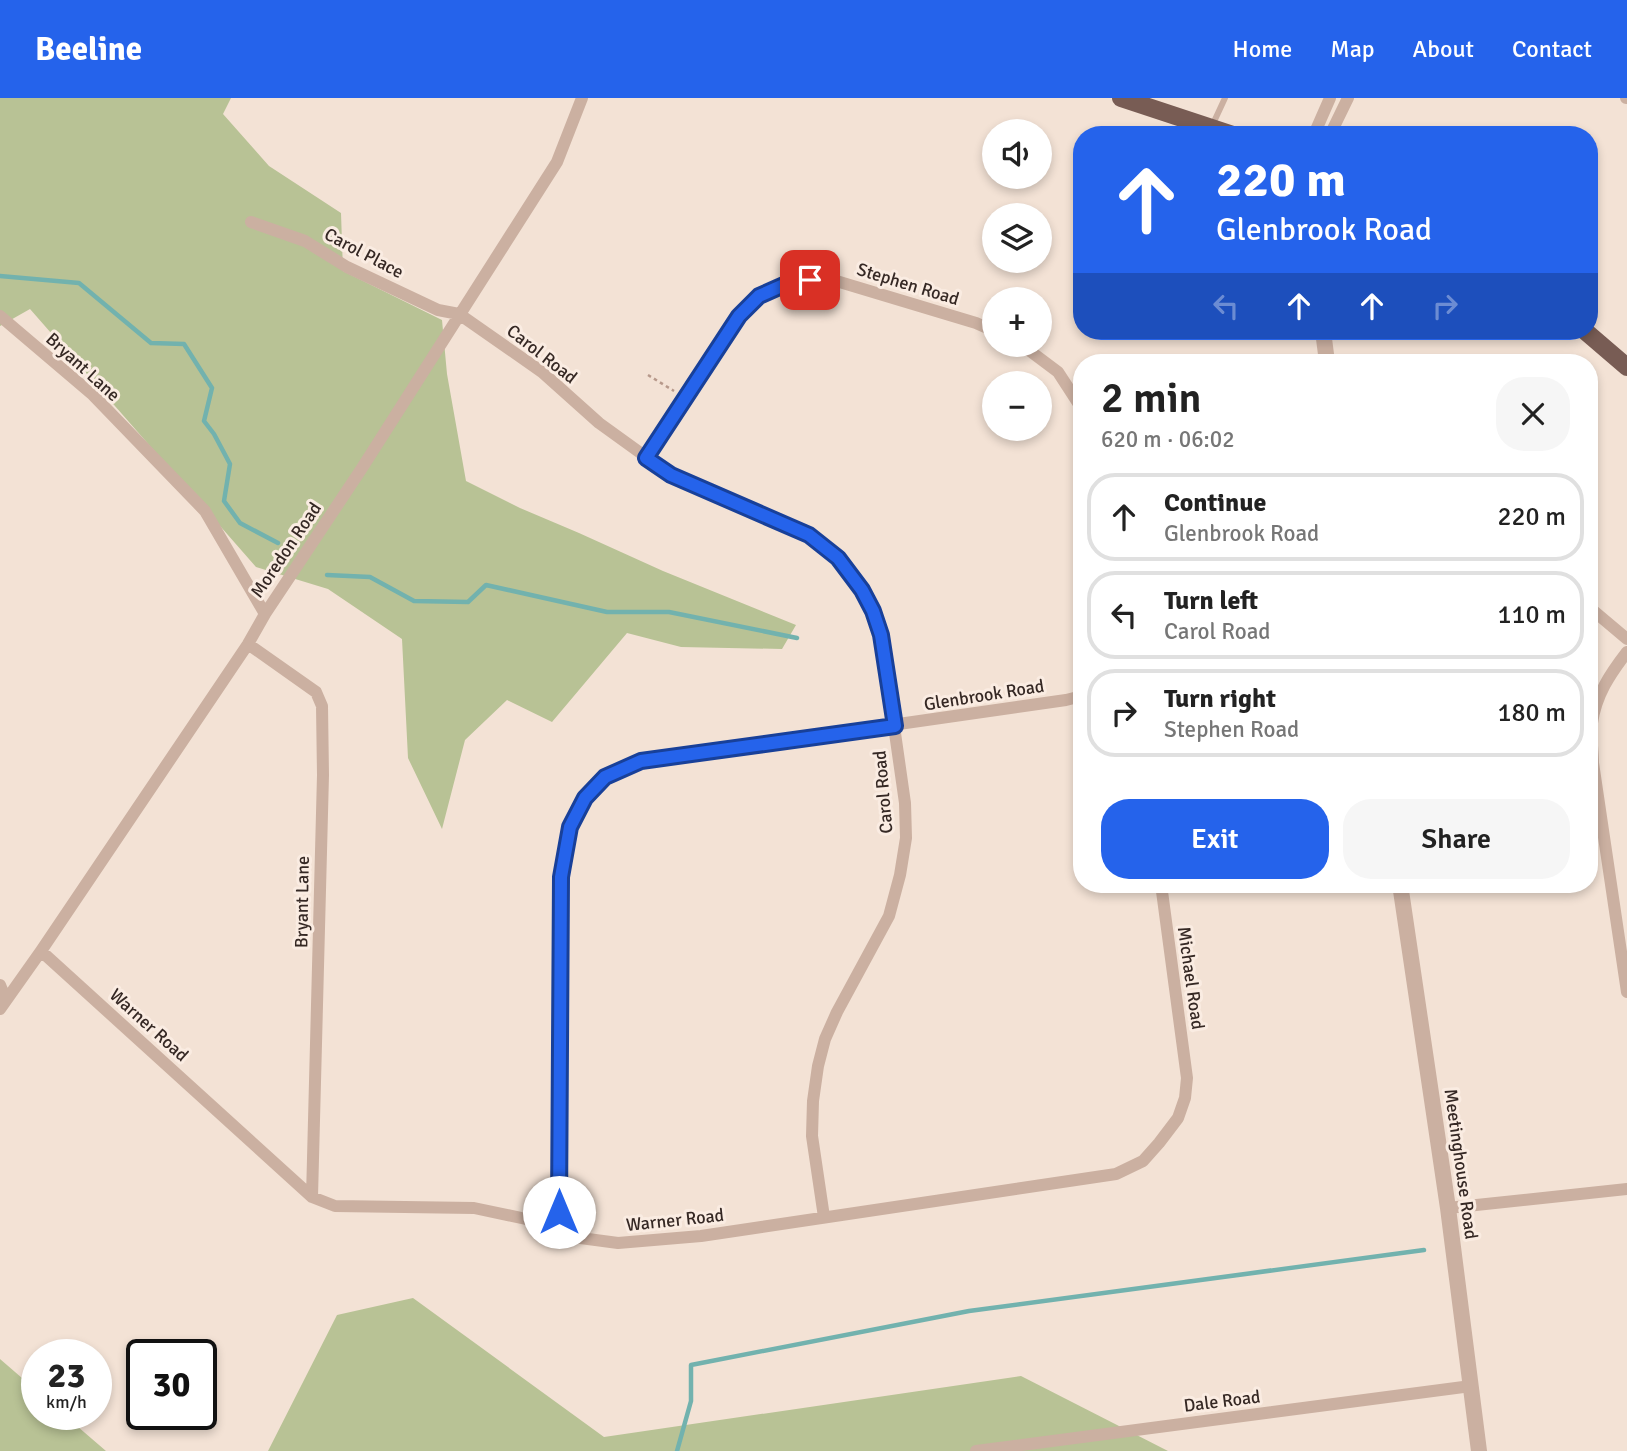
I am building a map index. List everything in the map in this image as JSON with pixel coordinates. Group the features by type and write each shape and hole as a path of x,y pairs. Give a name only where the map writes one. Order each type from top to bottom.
{"main road":[{"path":"1121,98 1208,126"},
{"path":"1596,340 1627,366"}],"street":[{"name":"Moredon Road","path":"3,1005 248,644 264,614 362,468 557,162 582,98"},
{"path":"1318,126 1330,98"},
{"path":"1334,126 1348,98"},
{"name":"Carol Place","path":"251,222 305,241 347,267 438,310 459,314"},
{"name":"Stephen Road","path":"646,458 739,316 759,296 786,284 833,280 982,326"},
{"name":"Carol Road","path":"459,314 542,372 599,423 671,475 809,535 838,558 862,590 873,611 881,635 895,726 905,803 906,838 889,916 837,1012 825,1039 818,1066 813,1101 813,1136 824,1217"},
{"name":"Bryant Lane","path":"0,316 93,396 205,511 264,614"},
{"path":"1038,357 1058,372 1073,395"},
{"path":"1598,615 1627,639"},
{"name":"Bryant Lane","path":"248,644 316,692 322,706 323,775 312,1197"},
{"path":"1598,699 1612,671 1627,652"},
{"name":"Glenbrook Road","path":"559,1226 561,877 570,827 585,798 605,777 641,761 1073,698"},
{"path":"1598,796 1627,990"},
{"name":"Michael Road","path":"1162,893 1187,1077"},
{"name":"Meetinghouse Road","path":"1401,893 1448,1208 1479,1451"},
{"name":"Warner Road","path":"41,951 312,1197 335,1206 474,1208 559,1226 573,1237 618,1243 701,1236 1116,1174 1143,1161 1178,1118 1185,1098 1187,1077"},
{"path":"0,985 3,1005"},
{"path":"1448,1208 1627,1189"},
{"name":"Dale Road","path":"979,1451 1471,1386"}],"lane":[{"path":"1211,126 1225,98"}],"path":[{"path":"648,375 677,393"}],"green space":[{"path":"0,98 231,98 223,114 269,166 341,213 343,271 442,320 447,374 466,481 520,508 663,571 796,625 782,649 681,647 627,633 552,722 507,700 465,740 442,829 408,758 402,639 328,589 256,567 30,309 0,326"},
{"path":"413,1298 604,1437 1021,1376 1168,1451 268,1451 337,1315"},
{"path":"0,1359 21,1377 21,1430 82,1430 106,1451 0,1451"}],"waterway":[{"path":"0,276 79,283 151,343 184,344 212,388 204,421 230,464 224,501 240,523 278,543"},
{"path":"327,575 370,577 414,601 468,602 486,585 607,612 669,612 797,638"},
{"path":"677,1451 691,1401 691,1365 969,1311 1424,1250"}],"route":[{"path":"559,1212 561,877 570,827 585,798 605,777 641,761 895,726 881,635 873,611 862,590 838,558 809,535 671,475 646,458 739,316 759,296 786,284 810,280"}]}
